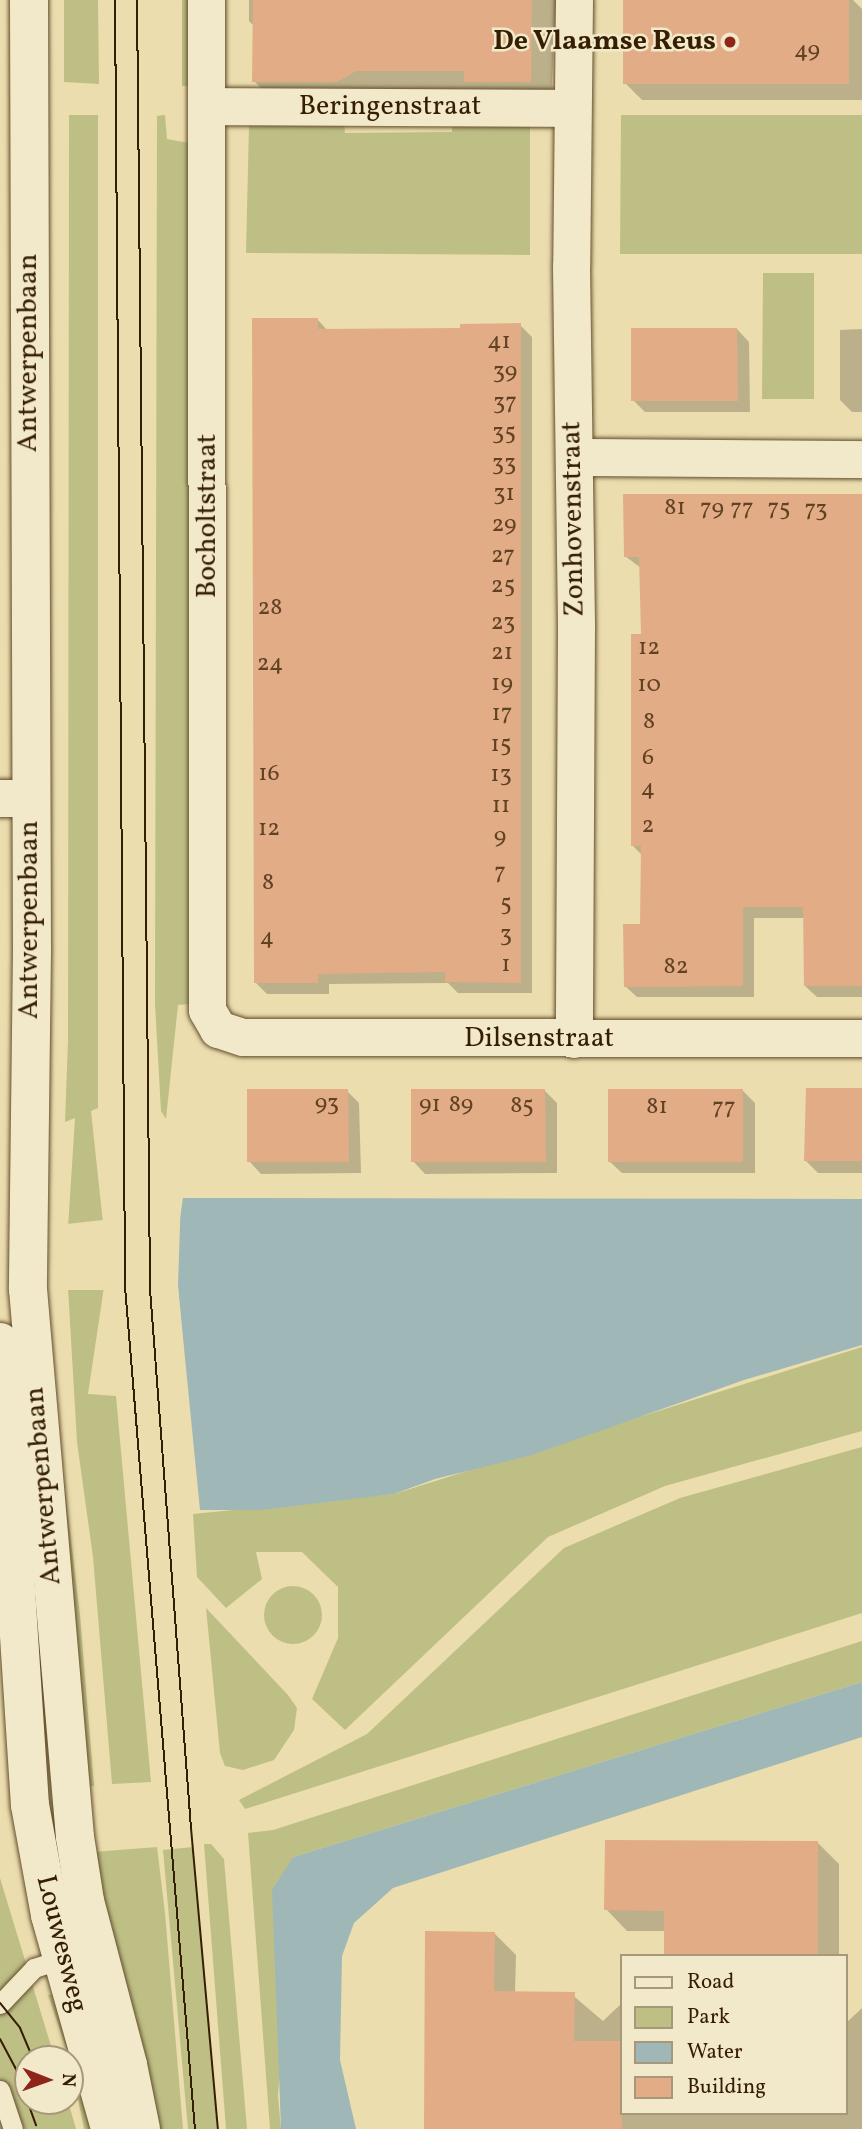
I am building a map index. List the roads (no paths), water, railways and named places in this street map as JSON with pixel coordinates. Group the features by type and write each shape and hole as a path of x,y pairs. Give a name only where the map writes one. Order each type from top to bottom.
{"street":[{"name":"Antwerpenbaan","path":"29,0 15,798 32,950 28,1289 75,1838"},
{"name":"Bocholtstraat","path":"206,0 207,1010 218,1029"},
{"name":"Zonhovenstraat","path":"574,0 574,1039"},
{"name":"Beringenstraat","path":"208,106 572,108"},
{"path":"574,457 862,459"},
{"name":"Dilsenstraat","path":"218,1029 243,1037 862,1038"},
{"name":"Antwerpenbaan","path":"0,1342 30,1805 36,1839"},
{"name":"Louwesweg","path":"75,1838 85,1901 141,2129"},
{"name":"Louwesweg","path":"36,1839 62,1959 110,2129"}],"lane":[{"path":"0,2004 34,1968 62,1959 106,1982"},
{"path":"0,2090 13,2129"}],"water":[{"path":"183,1198 862,1199 862,1345 744,1380 532,1455 435,1479 394,1494 261,1510 200,1510 178,1287 0,1229 103,1227 178,1232"},
{"path":"862,1682 862,1737 393,1888 354,1923 342,1956 340,2060 356,2129 281,2129 272,1890 293,1857"}],"tram line":[{"path":"115,0 125,1287 195,2129"},
{"path":"137,0 150,1289 191,1828 218,2129"},
{"path":"0,2003 20,2028 27,2045"},
{"path":"0,2039 15,2067 36,2125"}],"place":[{"name":"De Vlaamse Reus","path":"730,42"}]}
